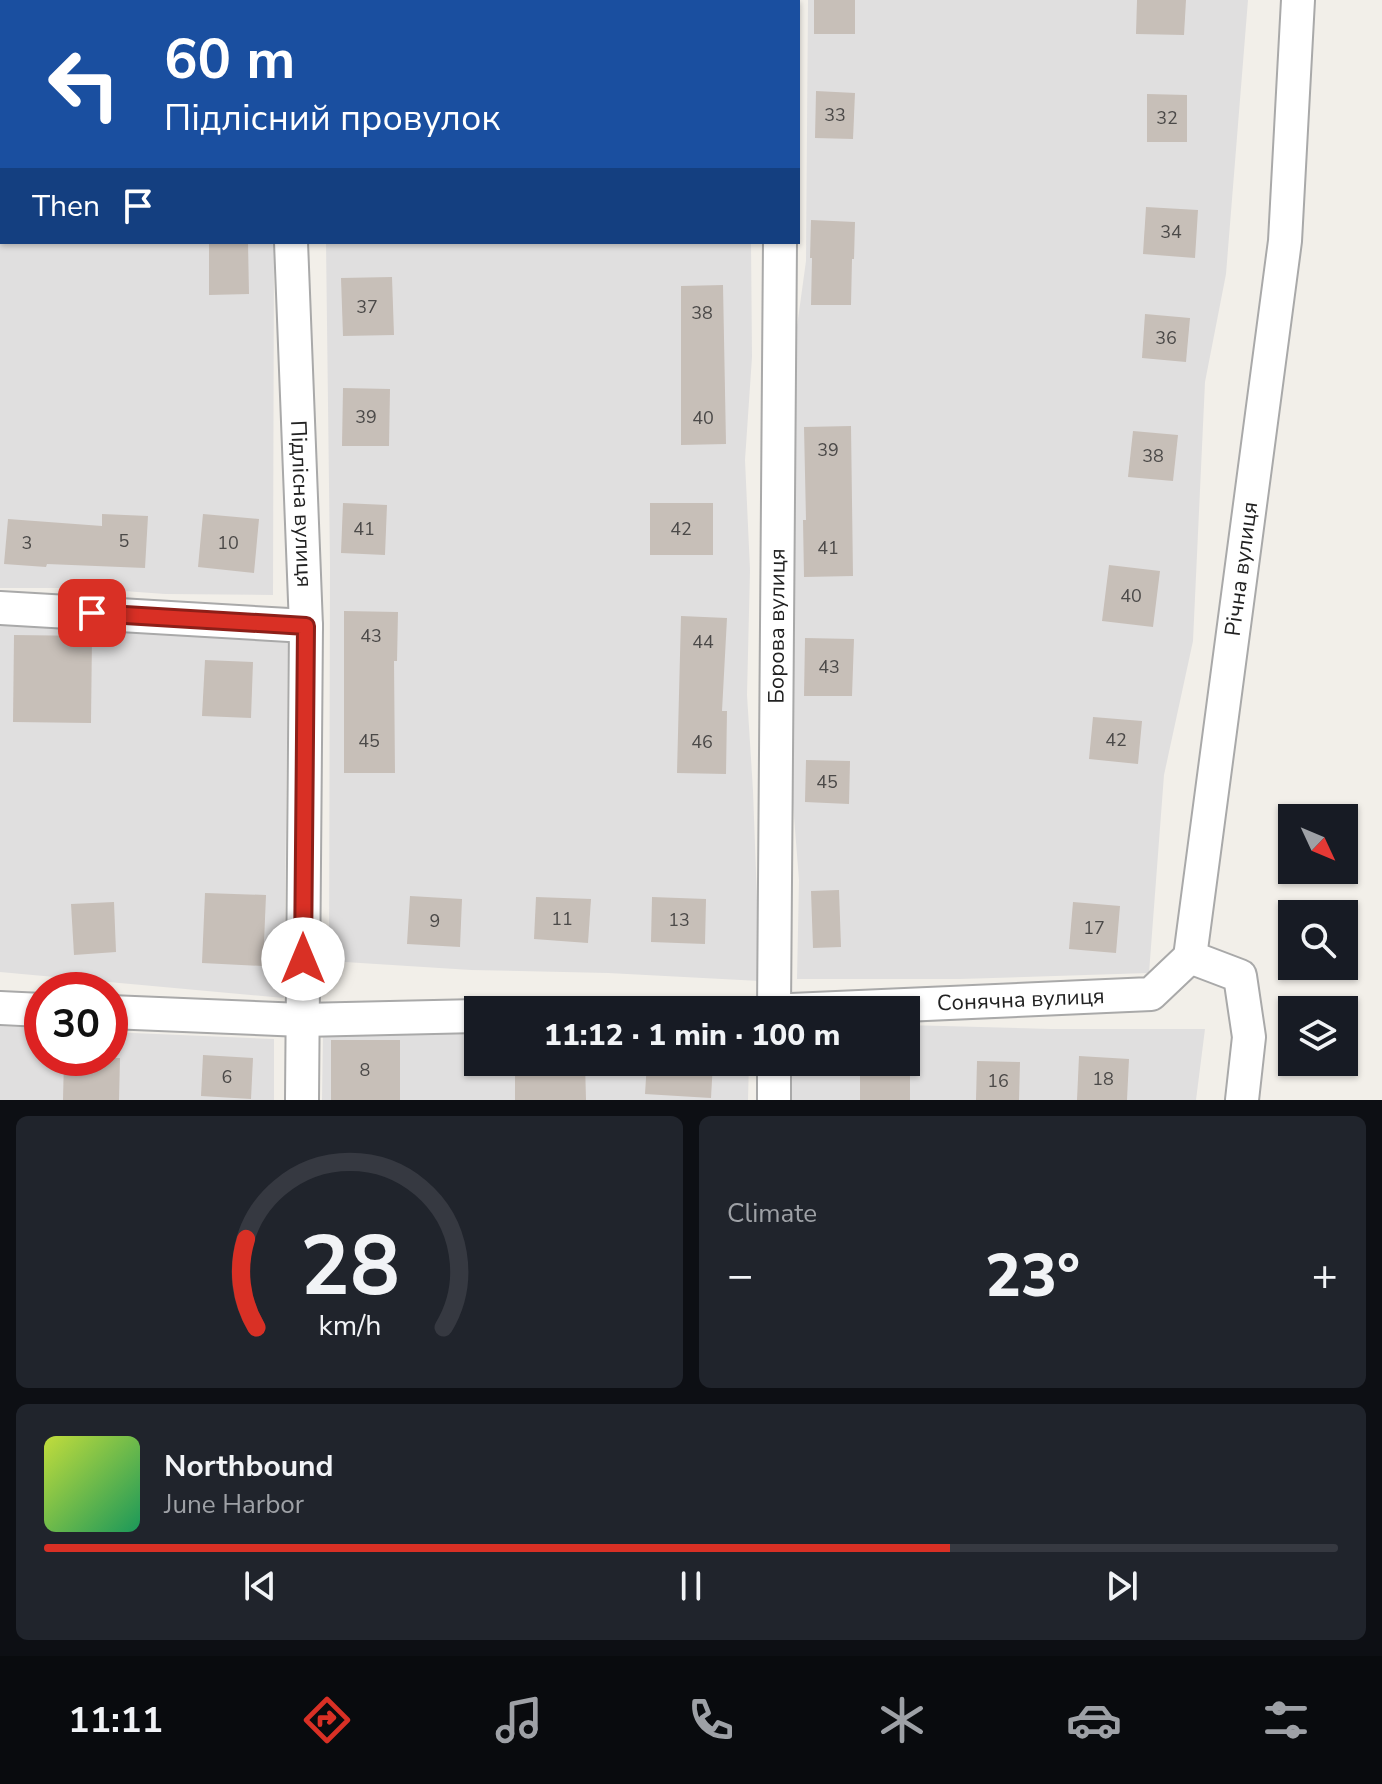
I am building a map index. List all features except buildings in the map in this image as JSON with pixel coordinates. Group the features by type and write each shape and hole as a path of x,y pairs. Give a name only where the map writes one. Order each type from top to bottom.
{"street":[{"name":"Річна вулиця","path":"1190,957 1285,241 1298,0"},
{"name":"Підлісна вулиця","path":"291,244 306,626 302,1100"},
{"name":"Борова вулиця","path":"774,996 780,244"},
{"path":"0,608 306,626"},
{"name":"Сонячна вулиця","path":"920,1004 1151,994 1190,957"},
{"path":"1190,957 1240,976 1249,1037 1242,1100"},
{"path":"0,1008 24,1009"},
{"path":"128,1013 302,1020 464,1016"},
{"path":"774,1076 774,1100"}],"shaded area":[{"path":"808,0 1248,0 1226,274 1205,382 1193,641 1164,775 1149,973 960,979 797,979 799,880 789,753 790,377 806,261"},
{"path":"0,244 274,244 273,595 0,588"},
{"path":"326,244 751,244 752,357 745,460 750,570 747,695 760,981 471,970 329,961 330,566"},
{"path":"0,624 288,642 284,998 128,984 128,972 0,972"},
{"path":"920,1025 1205,1029 1196,1100 789,1100 790,1076 920,1076"},
{"path":"0,1026 24,1027 24,1076 128,1076 128,1033 274,1039 274,1100 0,1100"},
{"path":"323,1033 464,1033 464,1076 749,1076 748,1100 322,1100"}],"route":[{"path":"92,613 306,626 303,959"}]}
